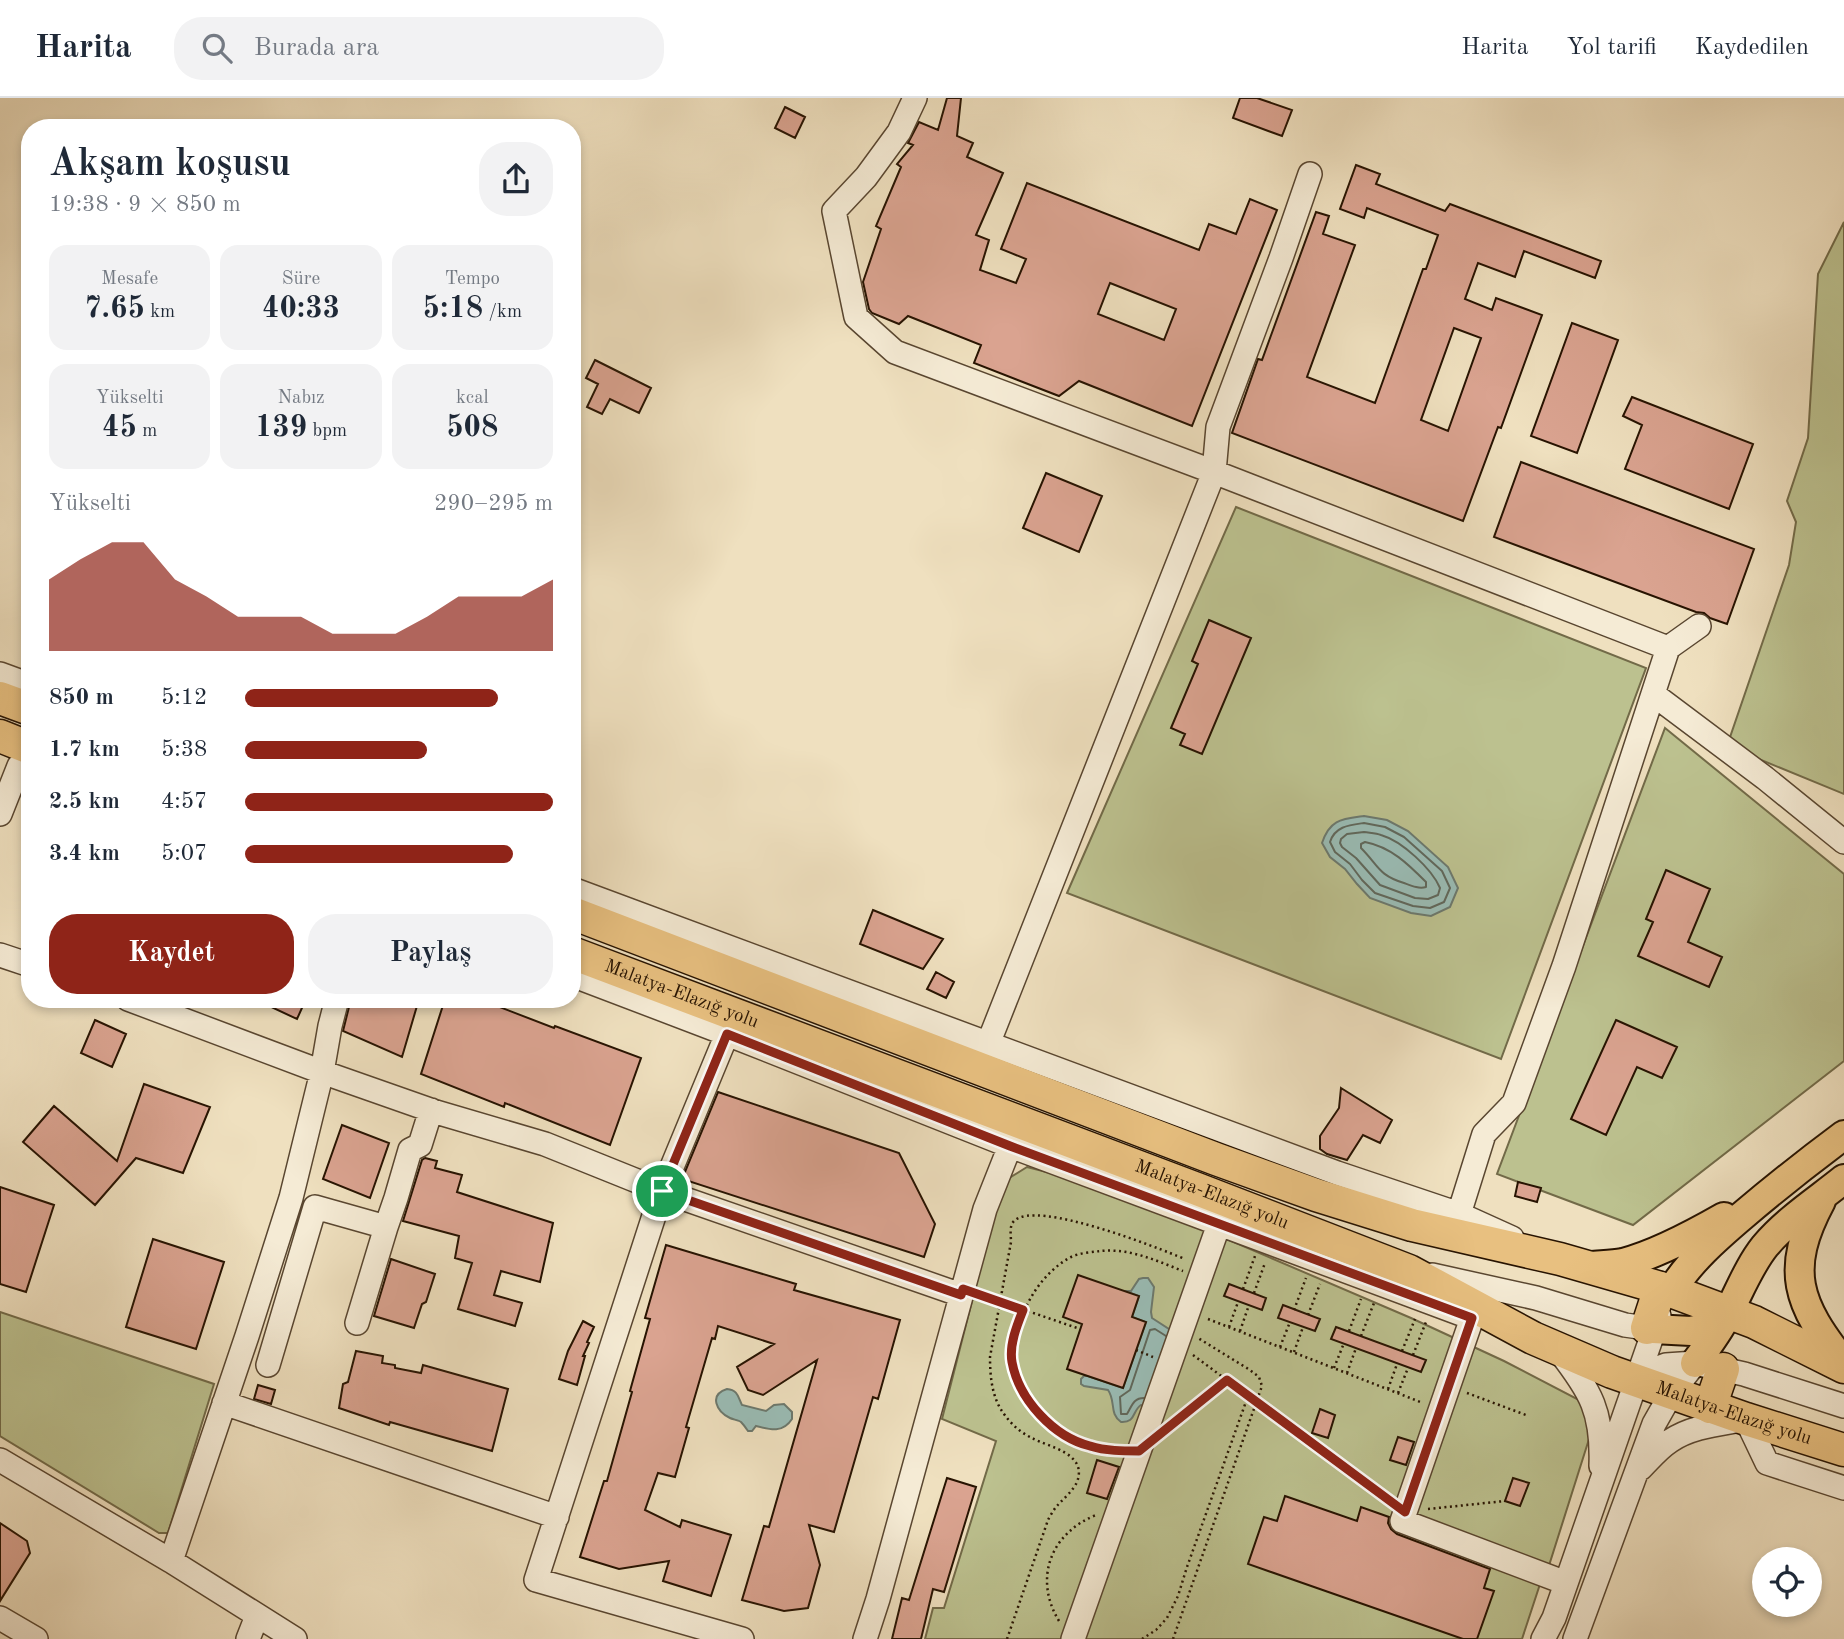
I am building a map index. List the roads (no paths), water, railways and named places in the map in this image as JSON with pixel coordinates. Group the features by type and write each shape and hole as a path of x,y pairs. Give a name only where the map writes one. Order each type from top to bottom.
{"highway":[{"path":"0,698 21,706"},
{"path":"0,736 20,761"},
{"name":"Malatya-Elazığ yolu","path":"581,916 1316,1195 1412,1225 1574,1262 1665,1289 1754,1322 1844,1365"},
{"name":"Malatya-Elazığ yolu","path":"581,956 1184,1184 1386,1278 1635,1381 1844,1450"},
{"path":"1650,1329 1665,1289"},
{"path":"1709,1366 1710,1407"}],"main road":[{"path":"1574,1262 1623,1263 1690,1236 1783,1180 1844,1135"},
{"path":"1665,1289 1783,1180"},
{"path":"1709,1366 1714,1336 1747,1274 1766,1245 1834,1187"},
{"path":"1834,1187 1810,1221 1799,1259 1800,1278 1811,1314 1823,1337 1844,1365"},
{"path":"1650,1329 1692,1331 1705,1328 1728,1312"}],"street":[{"path":"915,98 899,132 866,177 834,211 856,317 895,352 1668,648"},
{"path":"988,1044 1214,472 1218,427 1310,174"},
{"path":"1459,1214 1484,1133 1514,1103 1564,966 1668,648 1699,626"},
{"path":"0,674 21,682"},
{"path":"1653,694 1765,778 1844,842"},
{"path":"0,814 20,761"},
{"path":"581,892 1337,1173 1459,1214 1574,1262"},
{"path":"0,955 21,962"},
{"path":"581,978 1010,1146 1321,1262 1386,1278 1536,1298 1625,1325 1650,1329 1601,1485 1554,1618 1543,1639"},
{"path":"152,1008 430,1110 545,1144 662,1191 962,1292"},
{"path":"171,1562 291,1198 335,1008"},
{"path":"727,1034 662,1191 536,1580 742,1639"},
{"path":"357,1323 410,1150 420,1145 430,1110"},
{"path":"865,1639 985,1209 1010,1146"},
{"path":"268,1365 315,1207 386,1227"},
{"path":"1073,1638 1219,1224"},
{"path":"1386,1278 1428,1302 1545,1343 1581,1379 1594,1402 1602,1447 1601,1485"},
{"path":"1472,1318 1403,1517 1566,1583"},
{"path":"1635,1381 1666,1365 1709,1366 1844,1406"},
{"path":"1574,1639 1654,1424 1671,1394 1709,1366"},
{"path":"224,1404 556,1517"},
{"path":"1633,1477 1659,1449 1686,1432 1746,1419 1767,1462 1844,1488"},
{"path":"0,1460 295,1639"},
{"path":"248,1639 257,1616"},
{"path":"0,1618 36,1639"}],"water":[{"path":"1364,816 1387,820 1408,831 1448,867 1458,888 1450,907 1431,916 1411,913 1370,898 1345,869 1330,857 1322,843 1329,829 1343,820"},
{"path":"1148,1278 1154,1287 1152,1318 1175,1333 1146,1406 1141,1405 1132,1419 1121,1422 1115,1415 1108,1390 1084,1386 1081,1379 1088,1376 1123,1388 1146,1322 1132,1317 1139,1296 1125,1291 1131,1291 1139,1279"},
{"path":"727,1389 736,1392 742,1405 766,1411 774,1405 784,1404 792,1412 792,1419 785,1427 772,1429 756,1426 752,1431 748,1431 741,1422 725,1415 718,1408 716,1399"}]}
